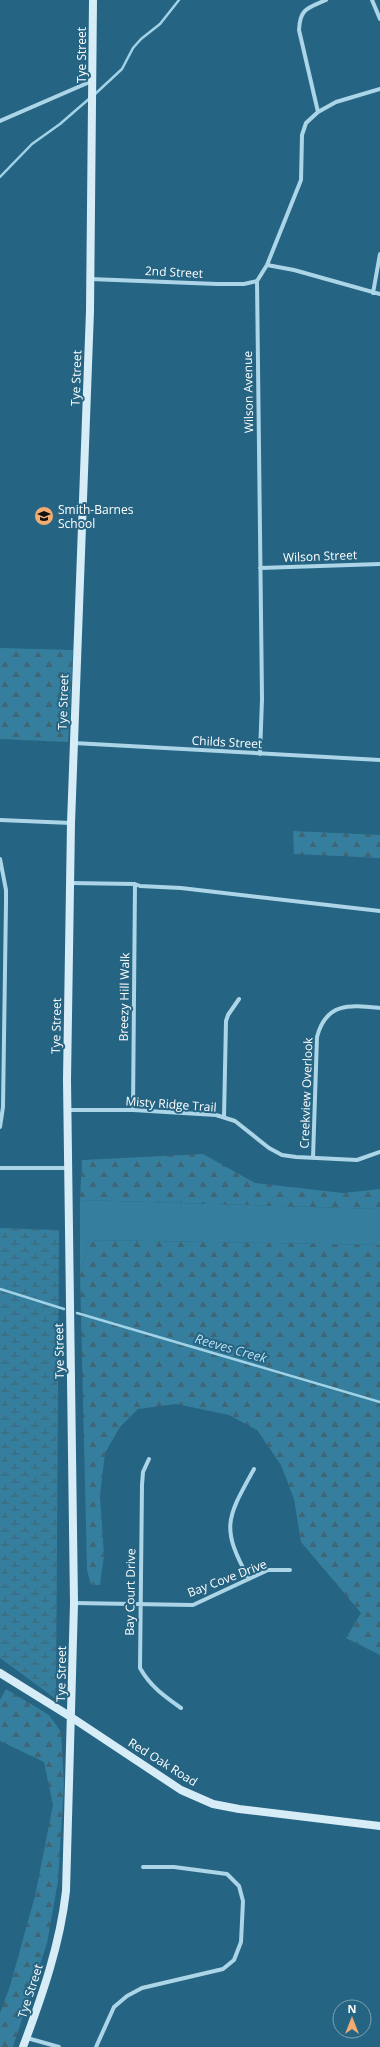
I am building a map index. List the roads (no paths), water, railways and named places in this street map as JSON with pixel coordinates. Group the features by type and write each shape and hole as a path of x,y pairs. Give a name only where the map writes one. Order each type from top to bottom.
{"street":[{"name":"Tye Street","path":"23,2047 43,1992 60,1933 64,1915 66,1890 74,1603 67,1110 70,883 73,743 90,321 93,0"},
{"path":"318,112 299,30 300,18 305,9 326,0"},
{"path":"372,0 380,19"},
{"path":"0,121 93,81"},
{"path":"257,281 267,265 301,180 302,135 306,123 318,112 336,102 380,89"},
{"path":"374,293 380,254"},
{"path":"267,265 294,270 380,294"},
{"name":"2nd Street","path":"90,279 217,284 244,284 257,281"},
{"name":"Wilson Avenue","path":"257,281 262,699 260,754"},
{"name":"Wilson Street","path":"260,568 380,564"},
{"name":"Childs Street","path":"73,743 380,760"},
{"path":"0,821 71,823"},
{"path":"0,859 6,902 3,1107 0,1128"},
{"path":"70,883 135,884 380,911"},
{"name":"Breezy Hill Walk","path":"133,1110 135,884"},
{"path":"224,1117 226,1021 228,1015 239,999"},
{"name":"Creekview Overlook","path":"313,1158 317,1037 319,1027 325,1017 345,1006 356,1005 380,1008"},
{"name":"Misty Ridge Trail","path":"67,1110 133,1110 216,1115 235,1120 269,1148 282,1155 357,1160 380,1152"},
{"path":"0,1168 69,1168"},
{"name":"Bay Court Drive","path":"149,1460 143,1472 142,1485 140,1668 157,1690 181,1708"},
{"path":"249,1579 234,1552 229,1529 234,1507 254,1469"},
{"name":"Bay Cove Drive","path":"74,1603 193,1605 223,1593 268,1570 290,1570"},
{"name":"Red Oak Road","path":"0,1673 71,1717 181,1790 212,1804 239,1809 380,1826"},
{"path":"96,2047 114,2007 127,1996 142,1988 223,1969 234,1960 241,1942 243,1901 239,1886 226,1874 174,1867 143,1867"},
{"path":"27,2038 59,2047"}],"waterway":[{"path":"94,95 122,69 133,48 141,39 160,24 179,0"},
{"path":"0,177 32,144 60,124 90,98"},
{"name":"Reeves Creek","path":"0,1289 64,1309"},
{"name":"Reeves Creek","path":"77,1313 380,1402"}],"place":[{"name":"Smith-Barnes School","path":"44,516"}]}
